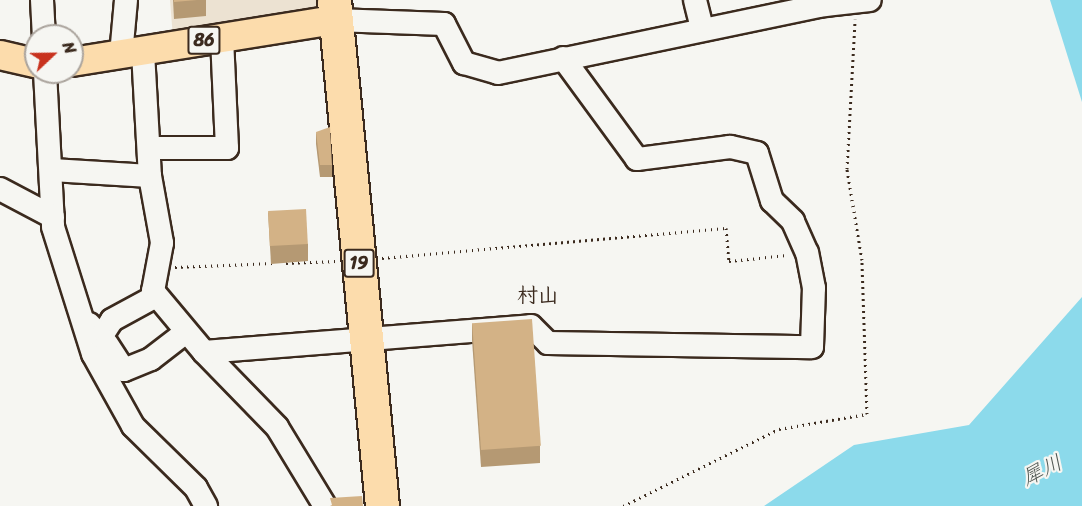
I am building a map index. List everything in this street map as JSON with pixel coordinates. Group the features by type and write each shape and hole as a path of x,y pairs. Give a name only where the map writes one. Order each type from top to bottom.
{"highway":[{"name":"19","path":"335,10 366,338 359,505"}],"main road":[{"name":"86","path":"84,60 222,38 335,10"},
{"path":"0,55 24,60"}],"street":[{"path":"42,0 43,24"},
{"path":"126,0 132,53 149,148 150,176 162,243 154,267 156,296 204,352 277,427 325,506"},
{"path":"695,0 702,29"},
{"path":"335,10 444,24 464,63 488,71 702,29 870,0"},
{"path":"149,148 227,148 222,38"},
{"path":"204,352 531,326 548,343 812,347 814,288 807,254 793,221 772,201 757,153 730,147 637,159 563,58"},
{"path":"46,84 53,217 81,321 114,399 206,506"},
{"path":"52,170 150,176"},
{"path":"0,189 53,217"},
{"path":"81,321 101,337 112,320 156,296"},
{"path":"107,344 124,370 151,359 186,332"}],"path":[{"path":"154,267 359,260 726,228 729,261 807,254"}],"shaded area":[{"path":"170,0 322,0 323,14 173,38"}],"water":[{"path":"1050,0 1082,0 1082,102"},
{"name":"犀川","path":"1082,297 1082,506 764,506 854,445 969,425"}],"building":[{"path":"174,0 197,0 174,2"},
{"path":"330,127 332,165 320,165 316,132"},
{"path":"306,209 308,244 270,246 268,211"},
{"path":"532,319 541,446 481,450 472,323"},
{"path":"362,496 363,506 330,506 332,505 330,498"}],"district":[{"name":"村山","path":"538,295"}]}
